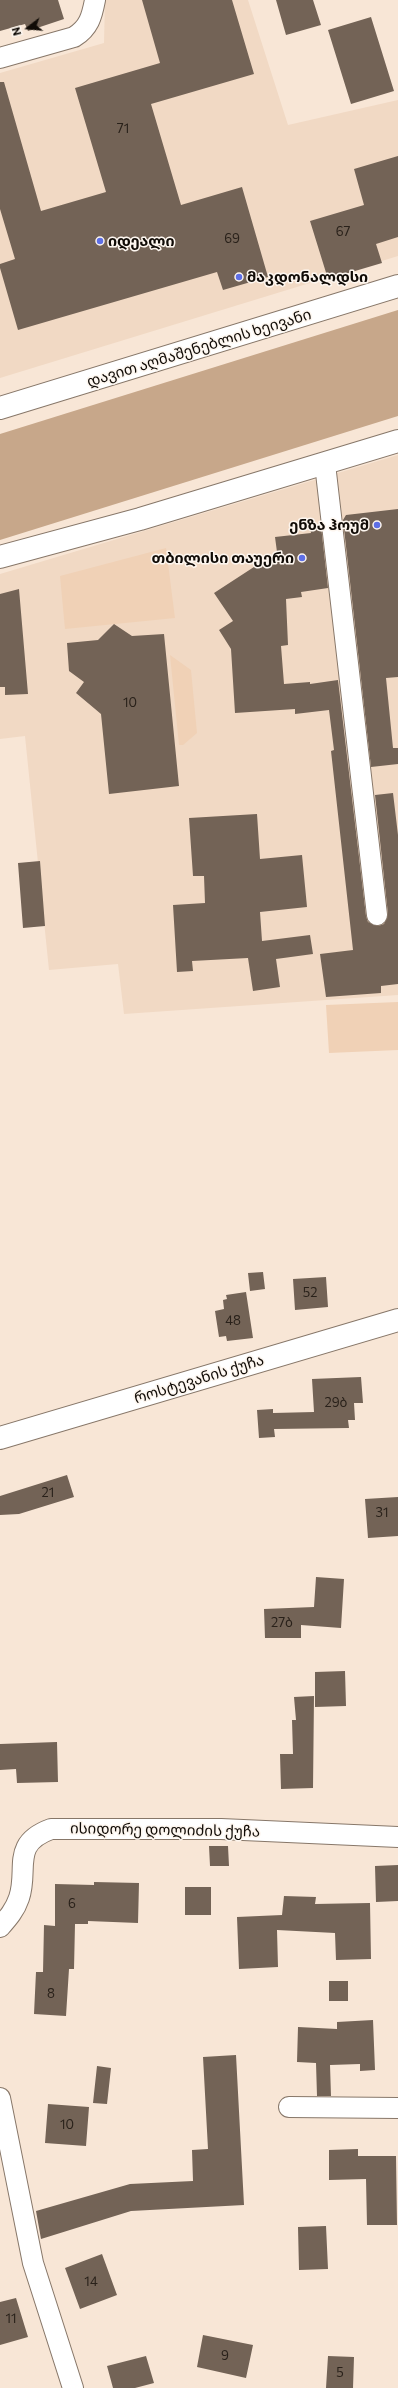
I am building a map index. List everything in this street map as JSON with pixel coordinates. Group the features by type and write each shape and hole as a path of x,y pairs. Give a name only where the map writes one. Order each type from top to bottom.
{"main road":[{"name":"დავით აღმაშენებლის ხეივანი","path":"0,408 398,286"},
{"path":"0,557 140,519 398,441"},
{"name":"როსტევანის ქუჩა","path":"0,1438 398,1320"}],"street":[{"path":"0,58 74,37 85,30 92,14 95,0"},
{"path":"325,464 377,915"},
{"name":"ისიდორე დოლიძის ქუჩა","path":"0,1927 10,1917 19,1898 22,1884 21,1865 26,1848 37,1834 51,1829 221,1829 398,1837"},
{"path":"0,2098 33,2263 73,2388"},
{"path":"289,2107 398,2108"}],"shaded area":[{"path":"105,0 248,0 288,125 398,100 398,256 0,378 0,73 104,43"},
{"path":"398,310 398,416 0,540 0,434"},
{"path":"398,455 398,995 124,1014 118,964 49,970 25,736 0,739 0,574"},
{"path":"166,548 175,618 65,629 60,576"},
{"path":"170,655 191,670 197,733 183,745 179,745"},
{"path":"398,1002 398,1050 329,1053 326,1005"}],"building":[{"path":"0,0 58,0 64,19 28,31 25,24 0,31"},
{"path":"142,0 232,0 254,74 151,104 181,205 242,187 268,277 223,290 217,272 18,330 0,268 0,264 15,259 0,209 0,82 4,82 41,211 106,192 75,88 160,63"},
{"path":"276,0 313,0 321,25 286,35"},
{"path":"371,17 394,91 351,104 328,30"},
{"path":"398,156 398,237 376,244 382,263 328,279 310,221 364,205 354,169"},
{"path":"398,509 398,677 386,678 393,748 398,748 398,764 371,767 343,520 346,515"},
{"path":"321,526 328,588 301,592 302,597 286,599 288,645 281,646 284,684 310,682 310,684 338,680 366,916 368,922 378,926 384,924 388,914 375,795 393,793 398,835 398,984 381,986 381,993 326,997 320,954 353,950 331,751 334,750 329,710 295,714 295,709 235,713 231,649 219,630 233,621 214,593 277,552 275,537 311,533 310,528"},
{"path":"19,589 28,694 5,695 5,687 0,687 0,594"},
{"path":"114,624 132,636 164,634 179,786 109,794 101,714 76,693 84,682 69,671 67,643 98,640"},
{"path":"257,814 260,859 302,855 307,907 260,912 262,941 310,935 313,954 276,959 280,987 253,991 248,958 192,961 193,971 177,972 173,905 205,903 204,876 193,876 189,818"},
{"path":"40,861 45,926 23,928 18,863"},
{"path":"263,1272 265,1289 250,1291 248,1273"},
{"path":"326,1277 328,1307 295,1310 293,1279"},
{"path":"246,1292 253,1338 227,1341 226,1336 219,1337 215,1311 224,1309 223,1300 227,1299 226,1295"},
{"path":"361,1377 363,1403 354,1403 355,1420 348,1420 349,1428 274,1429 275,1437 259,1438 257,1410 273,1409 273,1413 314,1412 312,1379"},
{"path":"67,1475 74,1497 19,1514 0,1515 0,1496"},
{"path":"398,1497 398,1536 368,1538 365,1499"},
{"path":"316,1577 344,1579 341,1628 301,1625 301,1638 265,1638 264,1609 314,1607"},
{"path":"345,1671 346,1706 315,1707 315,1672"},
{"path":"314,1696 313,1788 281,1789 280,1754 293,1754 292,1720 296,1720 294,1697"},
{"path":"57,1742 58,1782 17,1783 16,1769 0,1770 0,1744"},
{"path":"209,1846 228,1846 229,1866 210,1866"},
{"path":"398,1865 398,1901 376,1902 375,1866"},
{"path":"94,1882 139,1883 138,1923 88,1921 88,1924 75,1924 74,1969 69,1969 66,2016 34,2014 36,1972 43,1972 44,1925 55,1926 55,1884 94,1885"},
{"path":"185,1887 211,1887 211,1915 185,1915"},
{"path":"284,1896 316,1897 315,1904 370,1903 371,1959 336,1960 335,1933 277,1930 278,1967 239,1969 237,1917 282,1915"},
{"path":"329,1981 348,1981 348,2001 329,2001"},
{"path":"373,2020 375,2070 360,2071 360,2064 330,2065 331,2096 317,2096 316,2063 297,2062 298,2027 337,2029 337,2022"},
{"path":"236,2055 244,2205 131,2211 41,2239 36,2211 130,2184 193,2181 192,2150 208,2149 203,2057"},
{"path":"97,2066 111,2068 107,2104 93,2103"},
{"path":"48,2104 89,2107 86,2146 45,2143"},
{"path":"358,2149 358,2156 396,2156 397,2225 367,2225 366,2179 329,2180 329,2150"},
{"path":"326,2226 328,2269 299,2270 298,2227"},
{"path":"102,2254 117,2295 80,2309 65,2268"},
{"path":"16,2298 28,2337 0,2345 0,2302"},
{"path":"203,2335 253,2345 246,2378 197,2367"},
{"path":"146,2356 154,2383 135,2388 113,2388 107,2366"},
{"path":"328,2356 354,2357 353,2388 326,2388"}],"place":[{"name":"იდეალი","path":"100,241"},
{"name":"მაკდონალდსი","path":"239,277"},
{"name":"ენზა ჰოუმ","path":"377,525"},
{"name":"თბილისი თაუერი","path":"302,558"}]}
